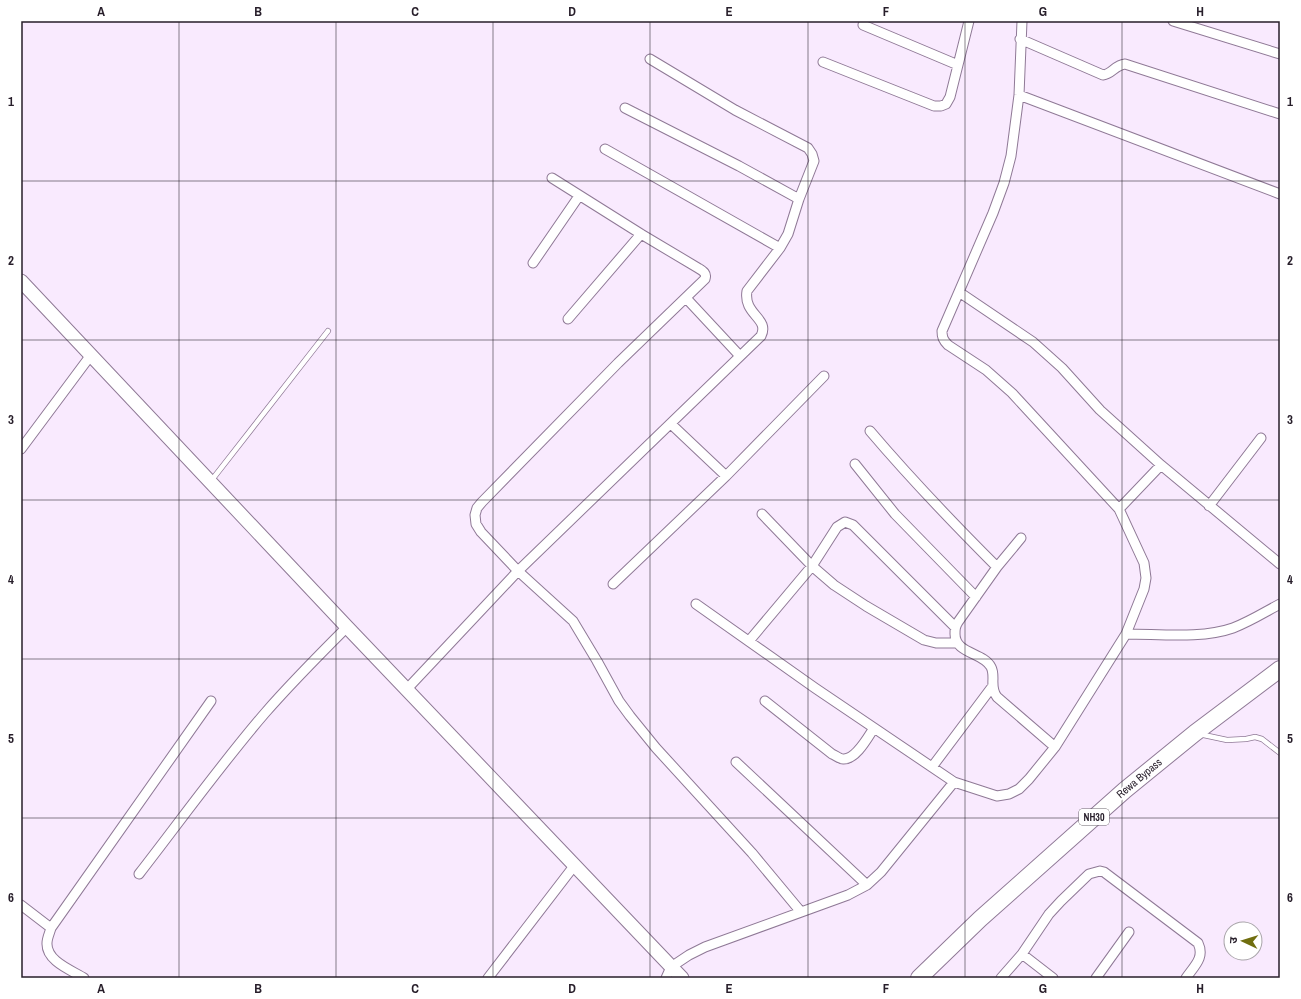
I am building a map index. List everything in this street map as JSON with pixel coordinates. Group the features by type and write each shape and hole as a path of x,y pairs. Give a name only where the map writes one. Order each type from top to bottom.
{"highway":[{"name":"Rewa Bypass","path":"919,978 980,919 1125,790 1195,733 1280,669"}],"street":[{"path":"823,62 934,106 942,106 946,104 950,97 969,21"},
{"path":"696,604 815,688 954,782 997,796 1009,794 1019,789 1055,747 1126,634 1144,589 1146,578 1144,562 1119,509 1012,393 986,370 944,341 942,336 942,331 993,213 1004,183 1011,156 1019,95 1020,39 1022,21"},
{"path":"1173,21 1280,54"},
{"path":"863,25 958,65"},
{"path":"1020,39 1103,75 1107,75 1117,66 1125,64 1280,114"},
{"path":"407,689 518,572 761,336 764,328 763,324 748,306 746,297 747,291 780,248 788,234 799,199 814,161 812,154 808,148 735,110 650,59"},
{"path":"1019,95 1280,194"},
{"path":"625,108 739,166 799,199"},
{"path":"605,149 780,248"},
{"path":"552,178 698,268 705,273 705,279 618,363 500,482 477,508 475,515 476,524 481,532 518,572 573,621 619,701 630,716 656,748 752,853 801,912"},
{"path":"533,263 579,196"},
{"path":"568,319 641,234"},
{"path":"21,281 574,866 669,972 682,978"},
{"path":"959,292 1033,342 1062,368 1100,410 1161,465 1280,564"},
{"path":"686,298 740,356"},
{"path":"21,449 92,355"},
{"path":"613,584 726,476 824,376"},
{"path":"671,424 726,476"},
{"path":"870,431 904,471 946,516 997,567"},
{"path":"1209,506 1261,438"},
{"path":"855,464 895,514 976,597"},
{"path":"1119,509 1161,465"},
{"path":"762,514 812,566 834,585 924,640 956,643 989,663 993,674 993,693 996,697 1055,747"},
{"path":"749,641 812,566 837,527 845,522 853,525 955,627"},
{"path":"956,643 955,627 997,567 1021,538"},
{"path":"1126,634 1202,634 1217,632 1234,627 1280,604"},
{"path":"139,874 211,780 265,713 302,672 347,627"},
{"path":"932,767 992,687"},
{"path":"84,978 54,959 49,954 46,942 51,928 211,700"},
{"path":"765,701 832,754 843,759 849,758 857,752 874,728"},
{"path":"736,762 867,885"},
{"path":"669,972 689,955 705,947 848,895 867,885 881,872 954,782"},
{"path":"488,978 574,866"},
{"path":"1001,978 1022,954 1049,914 1089,874 1100,871 1104,872 1198,943 1202,950 1200,959 1186,978"},
{"path":"21,905 51,928"},
{"path":"1096,978 1129,932"},
{"path":"1022,954 1053,978"}],"lane":[{"path":"210,482 328,331"},
{"path":"1195,733 1228,740 1255,737 1262,739 1280,753"}]}
